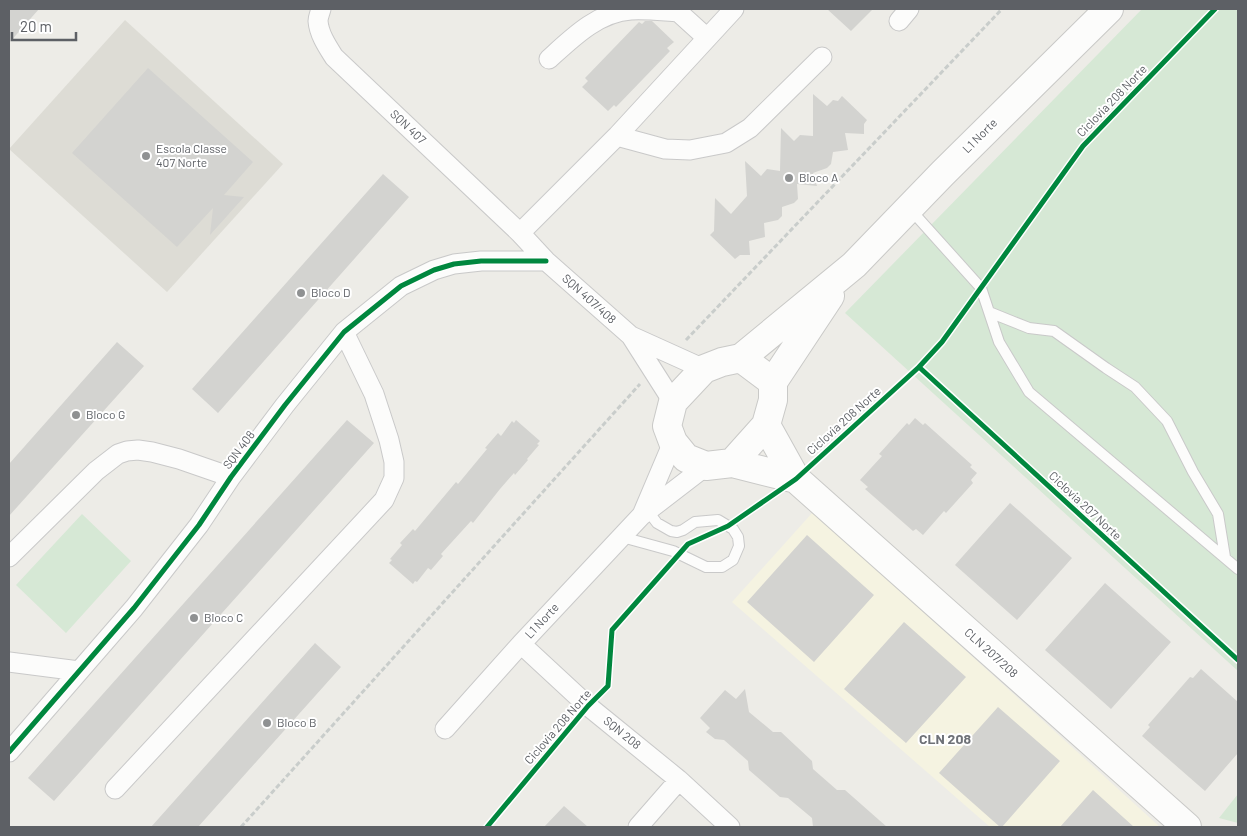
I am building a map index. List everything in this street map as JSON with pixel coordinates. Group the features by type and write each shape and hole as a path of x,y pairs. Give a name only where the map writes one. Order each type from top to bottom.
{"street":[{"name":"SQN 407","path":"321,9 318,21 321,33 334,57 520,233 546,261"},
{"path":"520,233 617,136 734,9"},
{"name":"L1 Norte","path":"741,358 854,265 943,173 1109,9"},
{"path":"549,59 590,24 611,14 630,10 676,10 707,38"},
{"path":"617,136 665,149 690,150 726,143 750,128 822,57"},
{"name":"SQN 408","path":"9,752 134,608 199,525 285,405 344,332 401,286 434,270 454,264 481,261 546,261"},
{"name":"SQN 407/408","path":"546,261 630,336 673,402"},
{"name":"L1 Norte","path":"772,382 820,310 854,265"},
{"path":"115,789 384,500 394,478 394,462 389,440 374,394 344,332"},
{"name":"SQN 407/408","path":"630,336 704,369"},
{"path":"741,358 772,382 774,400 766,425 719,464 686,458 673,442 667,426 673,402 704,369 722,362 741,358"},
{"name":"CLN 207/208","path":"766,425 796,479 1187,827"},
{"name":"L1 Norte","path":"645,513 673,442"},
{"name":"SQN 408","path":"9,557 96,471 118,454 138,450 152,452 232,477"},
{"name":"L1 Norte","path":"445,729 521,644 645,513 719,464"},
{"name":"CLN 207/208","path":"719,464 796,479"},
{"name":"SQN 208","path":"521,644 588,706 679,780 730,827"},
{"path":"9,662 79,671"},
{"path":"638,827 679,780"}],"lane":[{"path":"909,208 980,288 999,342 1029,392 1238,568"},
{"path":"989,312 1029,328 1054,331 1136,387 1167,421 1193,472 1218,514 1225,557"},
{"path":"622,537 673,550 706,567 722,567 732,560 739,546 738,537 733,529 718,520 695,522 677,532 671,531 657,523 645,513"}],"path":[{"path":"672,355 1002,9"},
{"path":"241,827 652,370"}],"shaded area":[{"name":"Escola Classe 407 Norte","path":"125,20 283,164 167,292 9,149"},
{"path":"813,512 1160,827 990,827 732,602"}],"green space":[{"path":"1142,9 1238,9 1238,671 845,313"},
{"path":"82,514 131,561 66,633 16,585"},
{"path":"1238,794 1238,823 1219,818"}],"building":[{"path":"9,9 39,9 9,43"},
{"path":"827,9 873,9 851,31"},
{"path":"645,21 652,21 674,42 667,48 670,51 616,107 614,105 608,111 582,87 588,81 585,78 639,22 642,24"},
{"path":"148,68 253,162 224,195 244,197 210,235 213,208 177,247 72,153"},
{"name":"Bloco A","path":"813,94 827,106 833,100 838,101 842,96 867,120 864,124 864,134 845,133 848,150 833,152 831,164 827,168 813,173 817,186 797,184 798,199 794,203 782,207 782,216 778,220 764,223 765,237 749,241 750,255 740,255 735,259 710,235 714,231 715,198 731,214 747,196 745,161 761,176 767,169 780,171 781,128 794,141 800,135 813,136"},
{"name":"Bloco D","path":"383,174 409,197 218,413 192,389"},
{"name":"Bloco G","path":"117,342 144,366 9,516 9,464"},
{"path":"915,418 923,425 925,423 972,465 970,467 977,473 971,480 973,483 923,535 916,529 913,531 865,489 868,487 860,480 882,456 879,454 907,423 909,425"},
{"name":"Bloco C","path":"347,420 374,443 54,801 28,778"},
{"path":"516,420 540,441 537,444 539,445 473,523 471,521 441,554 443,556 431,570 428,568 417,582 415,581 413,584 389,563 392,560 390,559 402,545 400,543 413,529 415,531 456,482 458,484 498,433 501,436 512,421 514,423"},
{"path":"1010,503 1072,558 1017,620 955,565"},
{"path":"807,535 874,595 814,662 747,602"},
{"path":"1105,583 1171,642 1111,709 1045,650"},
{"path":"904,622 966,677 906,743 844,689"},
{"name":"Bloco B","path":"315,643 341,667 198,827 151,827"},
{"path":"1201,669 1238,702 1238,753 1205,791 1142,736 1150,727 1148,725 1190,677 1193,678"},
{"path":"745,689 749,712 773,732 781,732 812,761 813,769 837,790 845,790 887,827 813,827 812,818 788,798 780,797 749,770 748,761 724,740 715,739 706,732 710,728 700,718 725,690 736,699"},
{"path":"998,707 1060,761 1002,827 939,773"},
{"path":"1093,790 1134,827 1060,827"},
{"path":"564,806 588,827 544,827"}],"cycle path":[{"name":"Ciclovia 208 Norte","path":"487,827 588,706 608,686 612,630 688,544 728,526 796,479 919,367 942,342 1083,146 1215,9"},
{"path":"9,752 134,608 199,525 231,477 285,405 344,332 401,286 434,270 454,264 481,261 546,261"},
{"name":"Ciclovia 207 Norte","path":"919,367 1238,660"}],"place":[{"name":"Escola Classe 407 Norte","path":"146,156"},
{"name":"Bloco A","path":"789,178"},
{"name":"Bloco D","path":"301,293"},
{"name":"Bloco G","path":"76,415"},
{"name":"Bloco C","path":"194,618"},
{"name":"Bloco B","path":"267,723"}],"district":[{"name":"CLN 208","path":"945,739"}]}
